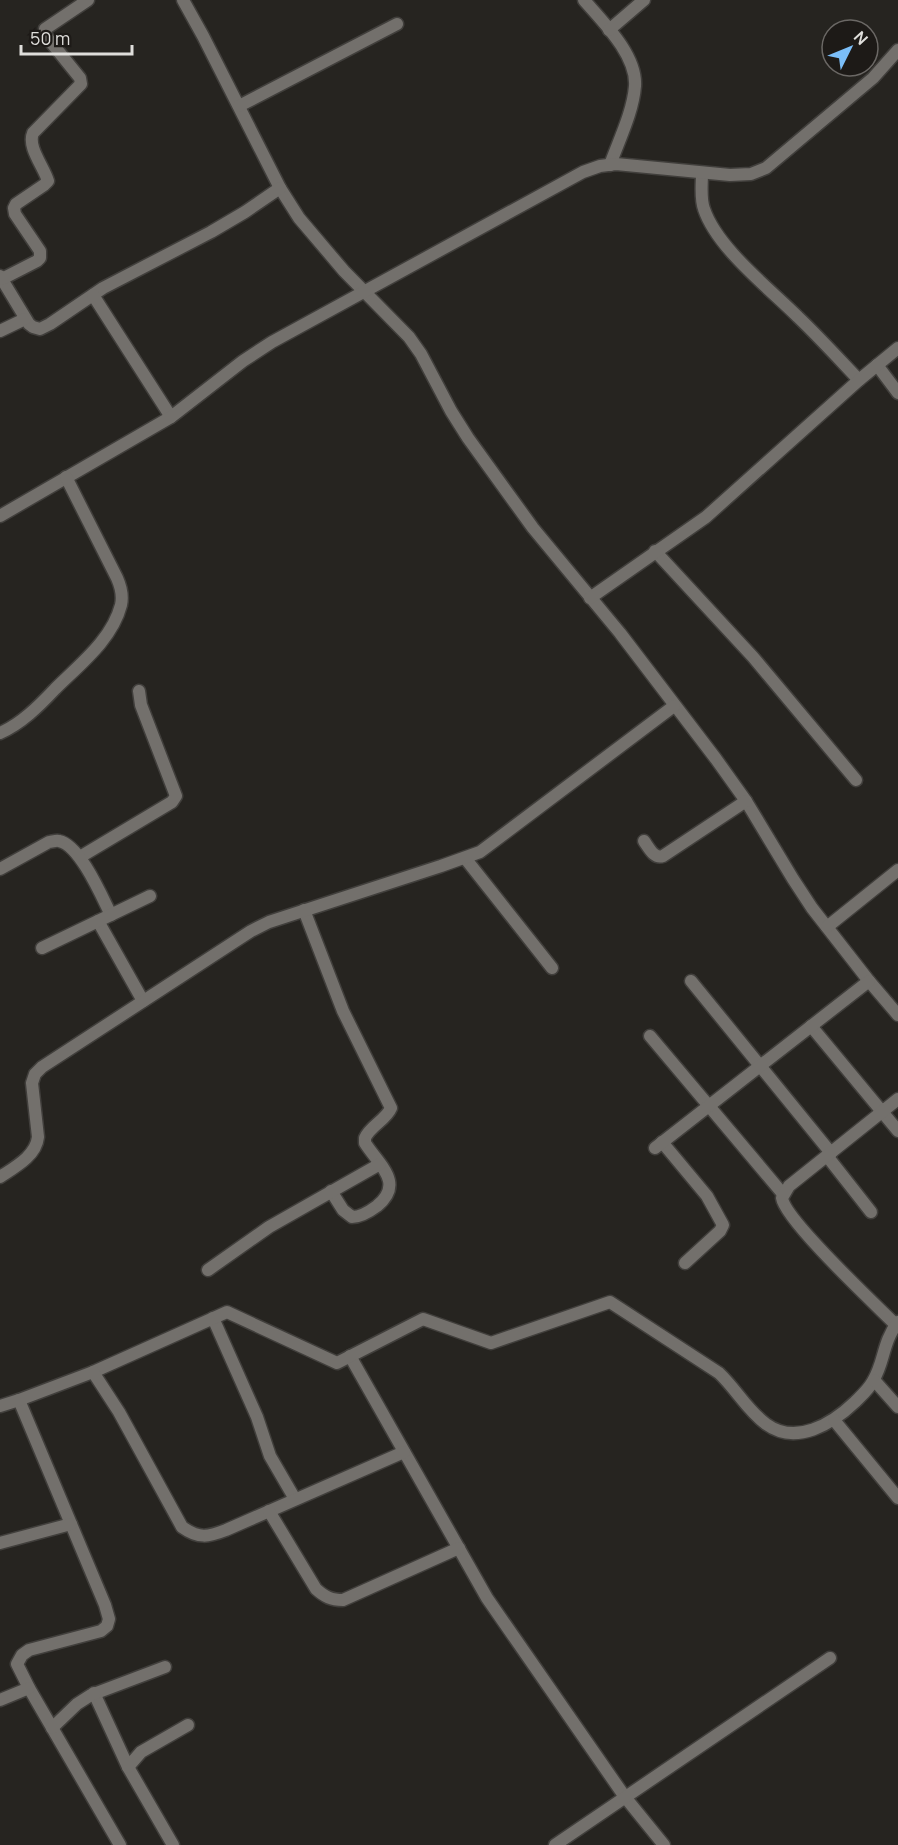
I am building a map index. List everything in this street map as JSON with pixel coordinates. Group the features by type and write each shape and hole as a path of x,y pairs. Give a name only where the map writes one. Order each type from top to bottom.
{"street":[{"path":"88,0 45,29 46,36 80,78 81,84 33,133 31,138 33,146 48,181 14,207 15,214 40,250 40,258 1,277 25,319 33,327 40,329 50,324 93,295 211,232 280,188"},
{"path":"183,0 280,188 315,238 409,337 474,447 532,528 632,649 746,801 793,879 827,927 898,1016"},
{"path":"584,0 609,30 630,62 634,75 635,86 631,105 610,165"},
{"path":"609,30 644,0"},
{"path":"239,106 398,24"},
{"path":"0,516 171,417 243,361 263,349 364,291 583,172 610,165 729,176 751,174 766,168 873,78 898,51"},
{"path":"702,173 704,209 721,238 744,265 799,317 859,380"},
{"path":"93,295 171,417"},
{"path":"0,332 25,319"},
{"path":"590,598 714,510 898,348"},
{"path":"877,365 898,393"},
{"path":"0,733 36,708 83,662 109,630 120,607 122,592 117,578 66,477"},
{"path":"655,551 753,657 856,780"},
{"path":"80,857 172,802 176,796 141,705 139,691"},
{"path":"0,1177 22,1161 37,1146 32,1083 37,1071 231,942 269,922 465,858 490,845 674,706"},
{"path":"644,841 656,856 663,856 746,801"},
{"path":"0,869 43,845 57,840 62,842 80,857 111,915"},
{"path":"465,858 552,968"},
{"path":"827,927 898,870"},
{"path":"42,948 150,896"},
{"path":"304,910 343,1011 390,1104 389,1112 371,1128 364,1138 365,1143 388,1175 390,1190 379,1204 355,1217 347,1215 331,1191"},
{"path":"98,921 143,1001"},
{"path":"692,981 761,1065 872,1212"},
{"path":"684,1263 723,1226 707,1196 658,1145 869,981"},
{"path":"811,1026 898,1131"},
{"path":"650,1036 783,1194"},
{"path":"0,1406 93,1372 227,1312 337,1363 423,1319 491,1343 610,1302 720,1373 754,1414 767,1425 792,1434 805,1432 834,1420 868,1388 874,1380 888,1337 897,1323 809,1236 784,1207 783,1194 789,1186 898,1100"},
{"path":"208,1270 269,1227 380,1164"},
{"path":"213,1318 257,1417 270,1456 295,1499"},
{"path":"350,1356 487,1598 625,1797 664,1845"},
{"path":"93,1372 119,1412 182,1527 202,1536 212,1535 404,1452"},
{"path":"874,1380 898,1407"},
{"path":"19,1400 109,1619 107,1626 101,1631 29,1650 22,1655 17,1664 120,1845"},
{"path":"834,1420 898,1498"},
{"path":"269,1510 316,1589 325,1597 333,1600 344,1600 459,1548"},
{"path":"0,1544 71,1524"},
{"path":"555,1845 830,1658"},
{"path":"52,1728 77,1704 94,1693 165,1667"},
{"path":"0,1700 29,1688"},
{"path":"94,1693 128,1767 173,1845"},
{"path":"128,1767 141,1752 188,1725"}]}
